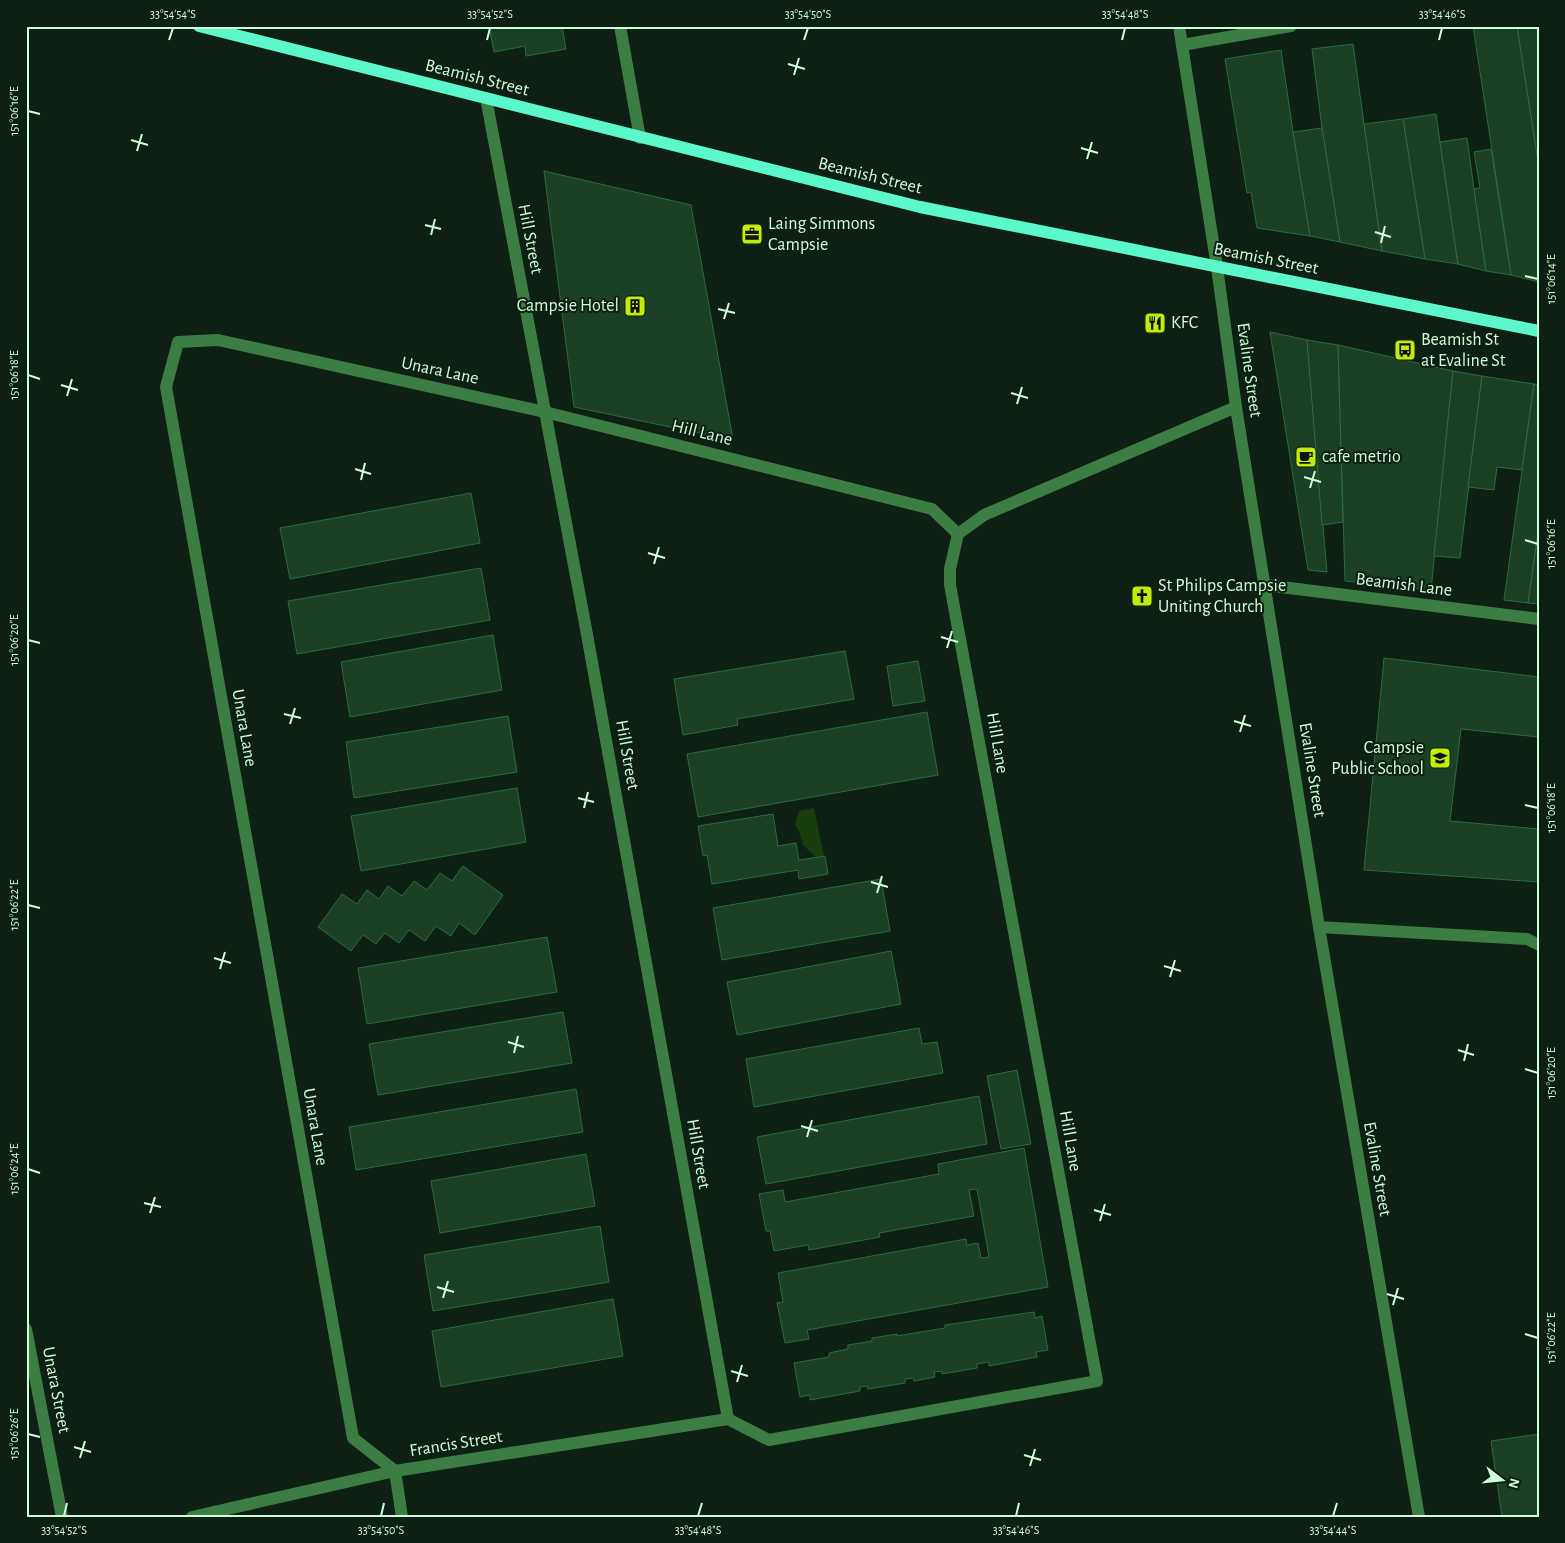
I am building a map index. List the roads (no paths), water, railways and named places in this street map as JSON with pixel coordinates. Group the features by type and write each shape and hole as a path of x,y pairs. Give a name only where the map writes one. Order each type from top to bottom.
{"main road":[{"name":"Beamish Street","path":"199,26 920,207 1539,331"}],"street":[{"path":"620,26 640,138"},
{"name":"Evaline Street","path":"1179,26 1217,267 1236,407 1319,926 1420,1517"},
{"path":"1182,45 1291,26"},
{"name":"Hill Street","path":"486,98 586,629 728,1419"},
{"name":"Unara Lane","path":"395,1471 353,1438 166,387 178,342 218,340 545,412"},
{"path":"958,534 984,515 1236,407"},
{"name":"Hill Lane","path":"545,412 932,509 958,534 950,569 950,586 1097,1381 769,1440 728,1419"},
{"name":"Beamish Lane","path":"1265,585 1539,619"},
{"path":"1319,926 1527,938 1539,945"},
{"name":"Unara Street","path":"26,1329 62,1517"},
{"name":"Francis Street","path":"192,1517 395,1471 728,1419"},
{"path":"395,1471 402,1517"}],"place":[{"name":"Laing Simmons Campsie","path":"752,234"},
{"name":"Campsie Hotel","path":"635,306"},
{"name":"KFC","path":"1155,323"},
{"name":"Beamish St at Evaline St","path":"1405,350"},
{"name":"cafe metrio","path":"1306,457"},
{"name":"St Philips Campsie Uniting Church","path":"1142,596"},
{"name":"Campsie Public School","path":"1440,758"}]}
